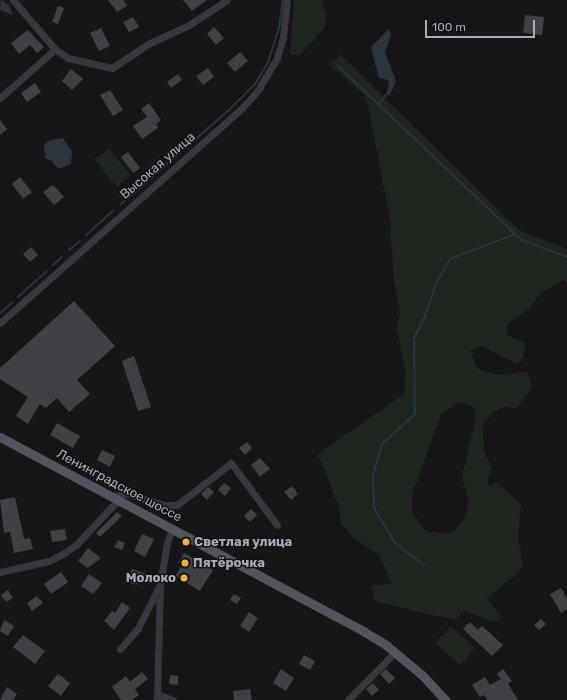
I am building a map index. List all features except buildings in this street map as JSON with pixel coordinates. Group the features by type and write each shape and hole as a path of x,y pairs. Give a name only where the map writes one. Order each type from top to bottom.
{"main road":[{"name":"Ленинградское шоссе","path":"1,441 115,498 325,609 395,652 422,675 445,700"}],"street":[{"path":"13,0 55,49 68,58 112,68 148,44 201,18 227,0"},
{"name":"Высокая улица","path":"0,323 236,113 258,90 277,58 283,37 287,0"},
{"path":"0,98 55,49"},
{"path":"0,572 49,561 63,554 76,545 115,498 128,494 164,505 177,505 231,463 277,525"},
{"path":"172,529 167,543 160,584 157,697 173,700"},
{"path":"120,649 138,628 160,584"},
{"path":"348,700 395,652"}],"shaded area":[{"path":"1,0 9,5 13,15 0,10"},
{"path":"294,0 322,0 327,16 324,29 300,55 290,55"},
{"path":"389,29 391,34 385,53 396,81 390,95 386,95 389,84 388,80 379,78 371,47"},
{"path":"341,55 519,230 567,249 567,283 563,281 541,293 528,309 507,325 507,335 525,343 524,358 517,364 482,346 470,350 477,368 496,375 527,372 532,387 517,408 504,407 492,413 483,424 484,451 492,468 487,481 490,486 496,483 500,485 521,504 518,536 523,568 487,599 503,618 495,622 464,611 456,619 426,614 374,601 371,585 392,584 379,555 354,538 341,523 339,507 318,454 404,394 406,374 397,329 400,311 394,281 390,219 366,96 328,64","holes":["459,402 474,407 476,417 462,477 469,502 464,520 451,533 427,532 412,513 412,494 441,415"]},
{"path":"63,138 72,152 71,164 58,169 52,161 45,158 44,145 50,140"},
{"path":"109,149 131,175 117,187 94,159"},
{"path":"451,626 475,648 460,665 435,643"}],"waterway":[{"path":"121,204 228,111 255,84 268,62 279,28 283,0"},
{"path":"338,66 522,240 567,257"},
{"path":"379,103 386,95"},
{"path":"86,235 113,211"},
{"path":"424,565 395,543 374,508 373,476 382,444 415,414 414,338 424,318 436,284 450,259 515,234"},
{"path":"69,250 80,241"},
{"path":"53,265 62,257"},
{"path":"18,297 46,272"},
{"path":"0,313 12,303"}],"place":[{"name":"Светлая улица","path":"186,542"},
{"name":"Пятёрочка","path":"185,563"},
{"name":"Молоко","path":"184,578"}]}
